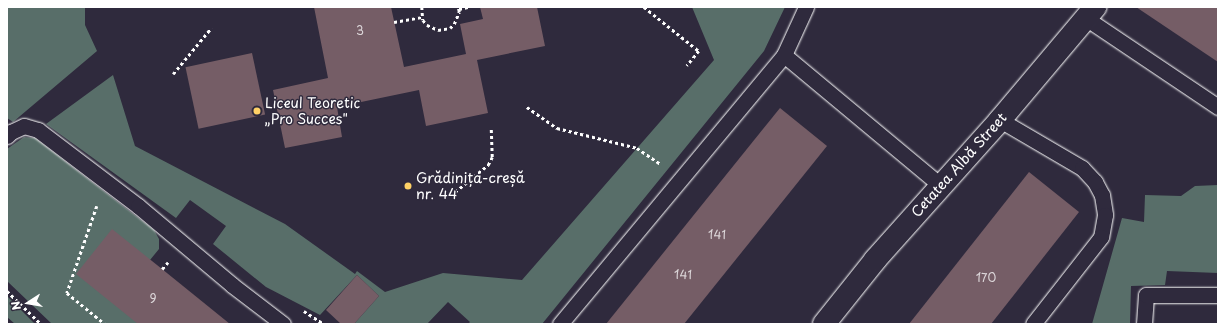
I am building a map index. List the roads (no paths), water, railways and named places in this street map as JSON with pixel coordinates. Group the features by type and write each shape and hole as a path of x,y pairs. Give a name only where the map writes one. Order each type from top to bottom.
{"street":[{"name":"Cetatea Albă Street","path":"824,324 875,260 1000,120 1091,13"}],"lane":[{"path":"560,324 784,55 806,7"},
{"path":"1091,13 1218,107"},
{"path":"784,55 941,186"},
{"path":"1000,120 1082,168 1095,182 1102,195 1105,215 1101,237 1033,324"},
{"path":"7,136 11,132 24,126 38,130 105,181 232,285 283,324"},
{"path":"1144,324 1146,295 1218,295"}],"place":[{"name":"Liceul Teoretic „Pro Succes\"","path":"257,111"},
{"name":"Grădinița-creșă nr. 44","path":"408,186"}]}
